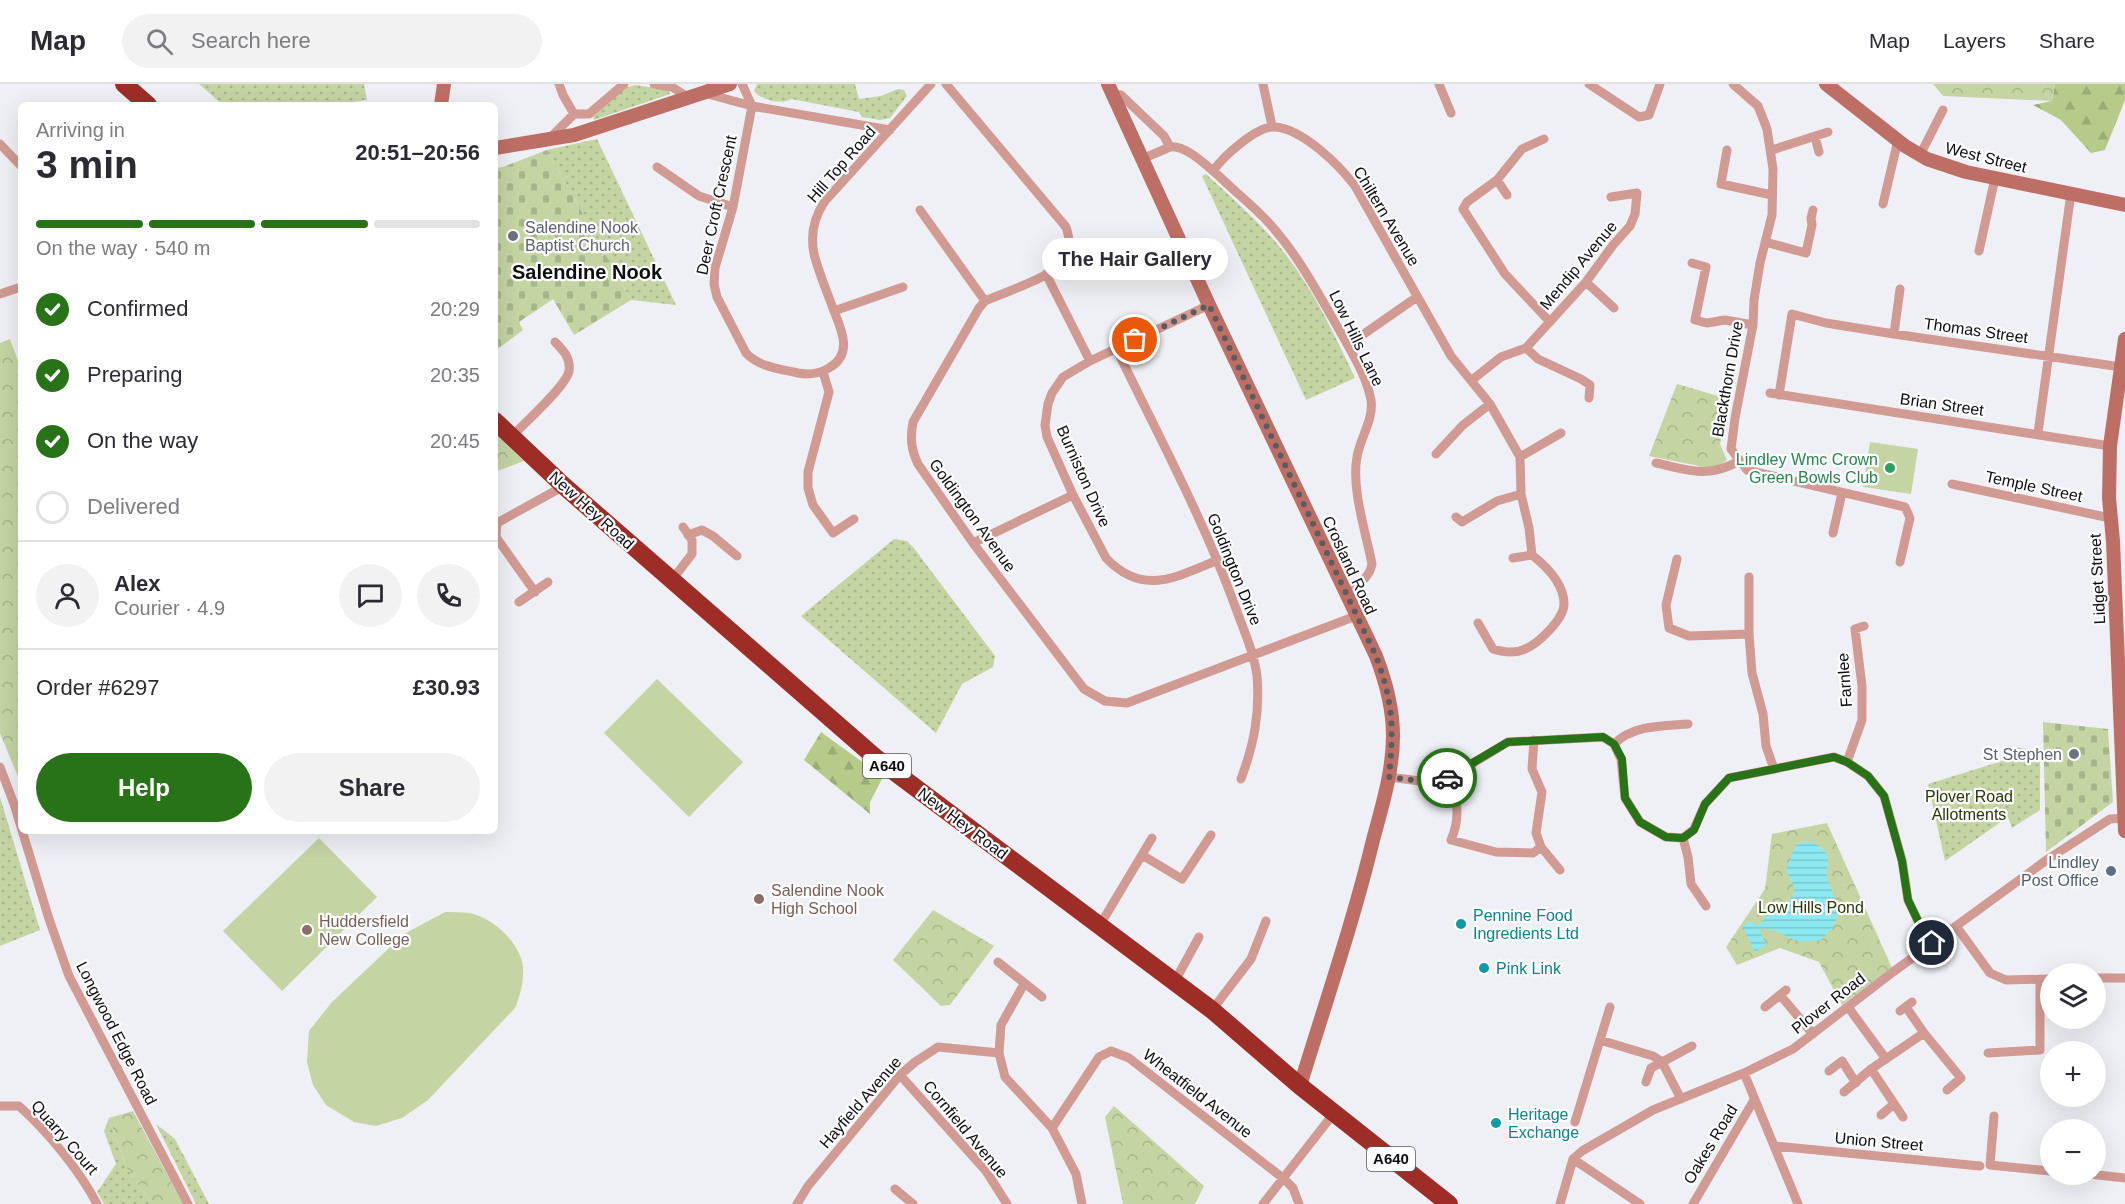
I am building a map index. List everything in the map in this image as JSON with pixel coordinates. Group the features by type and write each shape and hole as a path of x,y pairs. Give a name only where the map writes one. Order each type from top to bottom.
{"highway":[{"path":"124,84 145,102"},
{"name":"New Hey Road","path":"498,424 564,486 876,758 1212,1010 1300,1086 1449,1204"}],"street":[{"path":"441,102 444,84"},
{"path":"559,84 574,114"},
{"path":"547,141 574,114 589,114 624,84"},
{"path":"654,84 672,87 689,98"},
{"path":"498,148 574,135 730,84"},
{"path":"742,84 752,106"},
{"name":"Hill Top Road","path":"823,372 833,366 841,357 844,349 842,329 814,254 813,225 825,201 931,84"},
{"path":"920,210 985,301 1046,274 1062,264 1069,252 1070,238 1066,227 946,84"},
{"path":"1213,171 1249,137 1272,126 1263,84"},
{"path":"1439,84 1450,113"},
{"path":"1589,84 1639,117 1649,115 1660,84"},
{"name":"Blackthorn Drive","path":"1733,84 1758,106 1767,129 1772,150 1773,195 1772,215 1754,300 1753,325 1731,448 1739,461"},
{"name":"West Street","path":"1826,84 1898,140 1920,154 1966,172 2125,205"},
{"name":"Low Hills Lane","path":"1110,89 1121,95 1164,136 1170,147 1182,148 1213,171 1268,222 1292,251 1348,345 1366,384 1371,401 1370,415 1357,457 1356,481 1372,564 1370,573 1364,580 1345,591"},
{"name":"Crosland Road","path":"1110,89 1209,305 1376,656 1392,713 1393,737 1389,777 1362,883 1300,1086"},
{"path":"704,93 752,106 890,130"},
{"name":"Deer Croft Crescent","path":"752,106 733,207 716,268 714,284 717,297 746,354 752,360 771,367 808,375 823,372"},
{"path":"1920,154 1942,110"},
{"name":"Chiltern Avenue","path":"1272,126 1290,130 1341,167 1355,186 1451,356 1473,380 1490,404 1520,456"},
{"path":"1772,150 1828,132"},
{"path":"1815,137 1819,152"},
{"path":"1544,139 1522,149 1497,180 1467,202 1463,209 1508,279 1550,322"},
{"path":"1883,204 1898,140"},
{"path":"0,144 18,163"},
{"path":"1142,159 1170,147"},
{"path":"1727,150 1721,184 1773,195"},
{"path":"657,167 699,196 733,207"},
{"path":"1979,251 1995,178"},
{"path":"1497,180 1507,195"},
{"name":"Mendip Avenue","path":"1473,380 1502,357 1526,348 1586,282 1630,225 1635,214 1637,193 1611,197"},
{"path":"2037,433 2071,193"},
{"path":"1765,242 1806,253 1813,210"},
{"path":"1692,263 1706,267 1695,320 1707,323 1725,320 1753,325"},
{"path":"1046,274 1090,361"},
{"path":"1586,282 1614,308"},
{"path":"834,311 903,287"},
{"path":"0,294 18,288"},
{"path":"1894,334 1900,289"},
{"path":"1348,345 1417,297"},
{"name":"Goldington Avenue","path":"985,301 913,422 910,438 912,452 973,543 1084,689 1105,701 1127,703 1356,616"},
{"name":"Burniston Drive","path":"1209,305 1116,348 1063,377 1052,393 1046,412 1045,425 1047,437 1073,495 1106,558 1121,571 1134,578 1148,581 1167,580 1218,560"},
{"name":"Thomas Street","path":"1774,394 1792,314 1826,323 1894,334 2121,367"},
{"name":"Lidget Street","path":"2125,339 2110,446 2110,518 2119,541 2125,831"},
{"path":"512,436 562,383 569,372 565,352 555,342"},
{"name":"Goldington Drive","path":"1116,348 1218,560 1253,657 1257,674 1258,711 1252,748 1240,779"},
{"path":"1526,348 1538,359 1581,379 1590,386 1589,398"},
{"path":"823,372 829,392 808,472 808,488 813,505 833,533 854,519"},
{"name":"Brian Street","path":"1774,394 2110,446"},
{"path":"1436,454 1463,425 1490,404"},
{"path":"1478,623 1493,649 1504,652 1525,649 1551,630 1559,618 1564,605 1557,582 1547,567 1532,555 1529,528 1521,494 1520,456 1561,433"},
{"path":"1656,463 1701,473 1723,470 1739,461 1747,470 1900,505 1908,510 1910,518 1900,562"},
{"name":"Temple Street","path":"1952,484 2110,518"},
{"path":"498,521 564,486"},
{"path":"1833,533 1842,493"},
{"path":"1456,516 1462,522 1497,501 1521,494"},
{"path":"973,543 1073,495"},
{"path":"672,580 692,554 692,540 686,531 702,530 737,556"},
{"path":"498,540 535,592"},
{"path":"1513,558 1532,555"},
{"path":"1677,559 1666,605 1669,628 1689,636 1749,634"},
{"path":"1749,577 1752,672 1763,714 1766,746 1774,769"},
{"path":"519,602 549,582"},
{"name":"Farnlee","path":"1844,629 1859,627 1862,686 1862,720 1847,762"},
{"path":"1614,744 1623,736 1653,726 1688,724"},
{"path":"1389,777 1420,781 1450,777 1508,742 1603,737 1614,744 1622,759 1625,798 1640,822 1666,837 1683,838 1694,830 1705,804 1729,778 1834,757 1847,762 1868,776 1884,796 1902,861 1908,900 1932,943"},
{"path":"1534,740 1532,769 1542,792 1536,833 1541,847 1560,870"},
{"name":"Longwood Edge Road","path":"0,767 18,817"},
{"path":"1450,777 1457,800 1456,828 1451,840 1496,852 1533,853 1541,847"},
{"name":"Plover Road","path":"1573,1159 1582,1151 1643,1116 1785,1054 1932,943 2093,829 2124,814"},
{"name":"Longwood Edge Road","path":"23,834 45,908 69,976 188,1204"},
{"path":"1142,855 1182,879 1211,836"},
{"path":"1100,925 1152,838"},
{"path":"1683,838 1691,884 1706,906"},
{"path":"1212,1010 1251,959 1266,921"},
{"path":"1956,926 1990,973 2006,980 2040,979"},
{"path":"1174,981 1199,937"},
{"path":"998,962 1042,997"},
{"path":"2106,978 2125,978"},
{"path":"1024,984 1001,1025 999,1053 1005,1077 1052,1128 1076,1174 1082,1204"},
{"path":"1765,1007 1783,992 1813,1034"},
{"path":"1575,1122 1610,1007"},
{"path":"1848,1007 1886,1059"},
{"path":"1906,1007 1957,1081"},
{"path":"1988,1053 2040,1050 2041,1029"},
{"path":"1844,1092 1871,1069 1924,1033"},
{"path":"1600,1040 1653,1056 1662,1062 1682,1099"},
{"path":"1646,1082 1651,1068 1692,1046"},
{"name":"Hayfield Avenue","path":"797,1204 807,1186 900,1075 915,1062 938,1047 999,1053"},
{"name":"Wheatfield Avenue","path":"1052,1128 1099,1056 1111,1051 1129,1058 1284,1179"},
{"path":"1828,1071 1842,1061 1856,1083"},
{"path":"1871,1069 1903,1117"},
{"path":"1744,1073 1798,1204"},
{"name":"Cornfield Avenue","path":"900,1075 986,1171 1007,1204"},
{"name":"Oakes Road","path":"1693,1204 1754,1100"},
{"path":"1881,1115 1894,1104"},
{"name":"Quarry Court","path":"0,1106 19,1106 31,1117 87,1184 97,1204"},
{"path":"1263,1204 1334,1113"},
{"path":"1990,1121 1990,1165 2040,1170"},
{"name":"Union Street","path":"1775,1146 1980,1166"},
{"path":"1560,1204 1573,1159 1640,1204"},
{"path":"2106,1176 2125,1178"},
{"path":"1284,1179 1293,1188 1299,1204"},
{"path":"896,1189 913,1204"}],"green space":[{"path":"199,84 364,84 367,100 352,102 220,102"},
{"path":"757,84 855,84 859,99 881,96 898,89 904,90 907,96 890,118 880,120 862,117 859,112 791,99 782,102 766,99 754,91"},
{"path":"1933,84 2055,84 2052,101 1943,96"},
{"path":"2055,84 2125,84 2125,100 2105,150 2091,153 2061,120 2033,105 2052,101"},
{"path":"635,85 668,90 670,94 594,120 593,116 625,88"},
{"path":"597,139 676,305 631,300 547,150"},
{"path":"547,150 631,300 574,335 553,299 519,322 523,330 498,349 498,168"},
{"path":"1206,174 1262,227 1291,261 1321,310 1355,378 1306,400 1202,176"},
{"path":"10,339 18,361 18,777 0,733 0,343"},
{"path":"1677,384 1728,399 1720,444 1727,460 1717,467 1706,470 1699,466 1649,456"},
{"path":"498,437 524,461 498,471"},
{"name":"Lindley Wmc Crown Green Bowls Club","path":"1870,442 1918,449 1911,494 1863,487"},
{"path":"894,539 907,541 913,547 995,656 993,667 962,684 936,733 801,616"},
{"path":"657,679 743,762 689,817 604,733"},
{"path":"2043,722 2108,729 2113,802 2046,852"},
{"path":"821,732 883,777 870,802 870,814 804,760"},
{"name":"Plover Road Allotments","path":"2015,747 2040,751 2040,810 2012,828 2008,817 1945,861 1928,784 2012,758"},
{"path":"0,797 40,930 0,946"},
{"name":"Low Hills Pond","path":"1827,823 1892,968 1842,1005 1819,962 1780,948 1737,965 1726,947 1765,889 1772,834"},
{"path":"319,838 377,897 282,991 223,931"},
{"path":"933,910 994,946 950,1005 941,1006 893,960"},
{"path":"445,912 478,915 495,925 511,940 521,958 523,967 523,978 515,1008 428,1100 402,1118 376,1126 354,1122 326,1105 313,1085 307,1062 309,1031 332,1002 404,934"},
{"path":"1114,1106 1204,1186 1195,1204 1123,1204 1105,1117"},
{"path":"133,1111 183,1204 152,1204 126,1167 109,1118"},
{"path":"109,1118 126,1167 152,1204 104,1204 97,1192 116,1164 104,1131"},
{"path":"156,1124 175,1139 209,1204 196,1204"}],"water":[{"path":"1806,841 1820,846 1827,856 1827,876 1838,912 1836,920 1831,930 1821,940 1814,941 1799,941 1773,930 1759,929 1766,945 1755,952 1742,926 1751,921 1756,926 1775,907 1789,901 1795,890 1786,869 1796,845"}],"way so far":[{"path":"1135,340 1209,305 1376,656 1386,682 1392,713 1393,737 1389,777 1420,781 1447,778"}],"place":[{"name":"Salendine Nook Baptist Church","path":"513,236"},
{"name":"The Hair Gallery","path":"1135,340"},
{"name":"Lindley Wmc Crown Green Bowls Club","path":"1890,468"},
{"name":"St Stephen","path":"2074,754"},
{"name":"Lindley Post Office","path":"2111,871"},
{"name":"Salendine Nook High School","path":"759,899"},
{"name":"Pennine Food Ingredients Ltd","path":"1461,924"},
{"name":"Huddersfield New College","path":"307,930"},
{"name":"Pink Link","path":"1484,968"},
{"name":"Heritage Exchange","path":"1496,1123"}],"district":[{"name":"Salendine Nook","path":"587,272"}],"route":[{"path":"1447,778 1508,742 1603,737 1614,744 1622,759 1625,798 1640,822 1666,837 1683,838 1694,830 1705,804 1729,778 1834,757 1847,762 1868,776 1884,796 1902,861 1908,900 1932,943"}]}
